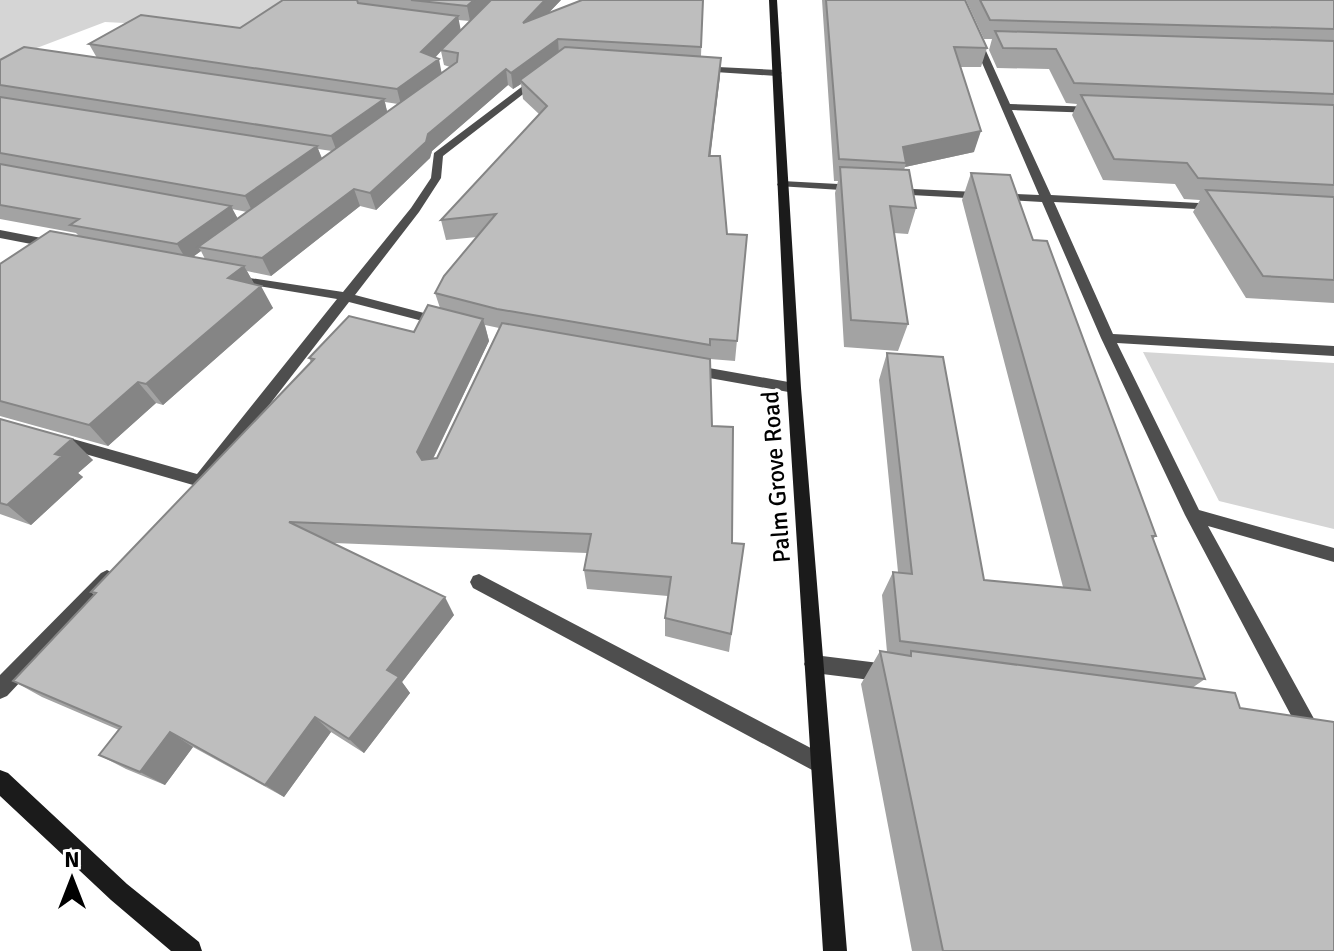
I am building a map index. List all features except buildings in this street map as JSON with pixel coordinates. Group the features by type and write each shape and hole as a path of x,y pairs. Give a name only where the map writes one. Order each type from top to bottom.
{"street":[{"name":"Palm Grove Road","path":"773,0 794,388 835,951"},
{"path":"959,0 1108,338 1193,515 1321,752"},
{"path":"978,44 994,45"},
{"path":"686,67 777,73"},
{"path":"43,436 195,487 436,178 438,155 551,69"},
{"path":"1006,107 1115,111"},
{"path":"782,184 1238,208"},
{"path":"0,234 59,249"},
{"path":"219,275 343,296 458,326"},
{"path":"1108,338 1334,351"},
{"path":"671,366 794,388"},
{"path":"1193,515 1334,555"},
{"path":"0,689 116,569"},
{"path":"479,582 821,764"},
{"path":"814,664 906,676"},
{"path":"1278,724 1309,728"},
{"path":"0,781 119,892 190,951"}],"shaded area":[{"path":"0,0 282,0 241,29 105,22 0,62"},
{"path":"1143,352 1334,363 1334,529 1219,501"}]}
